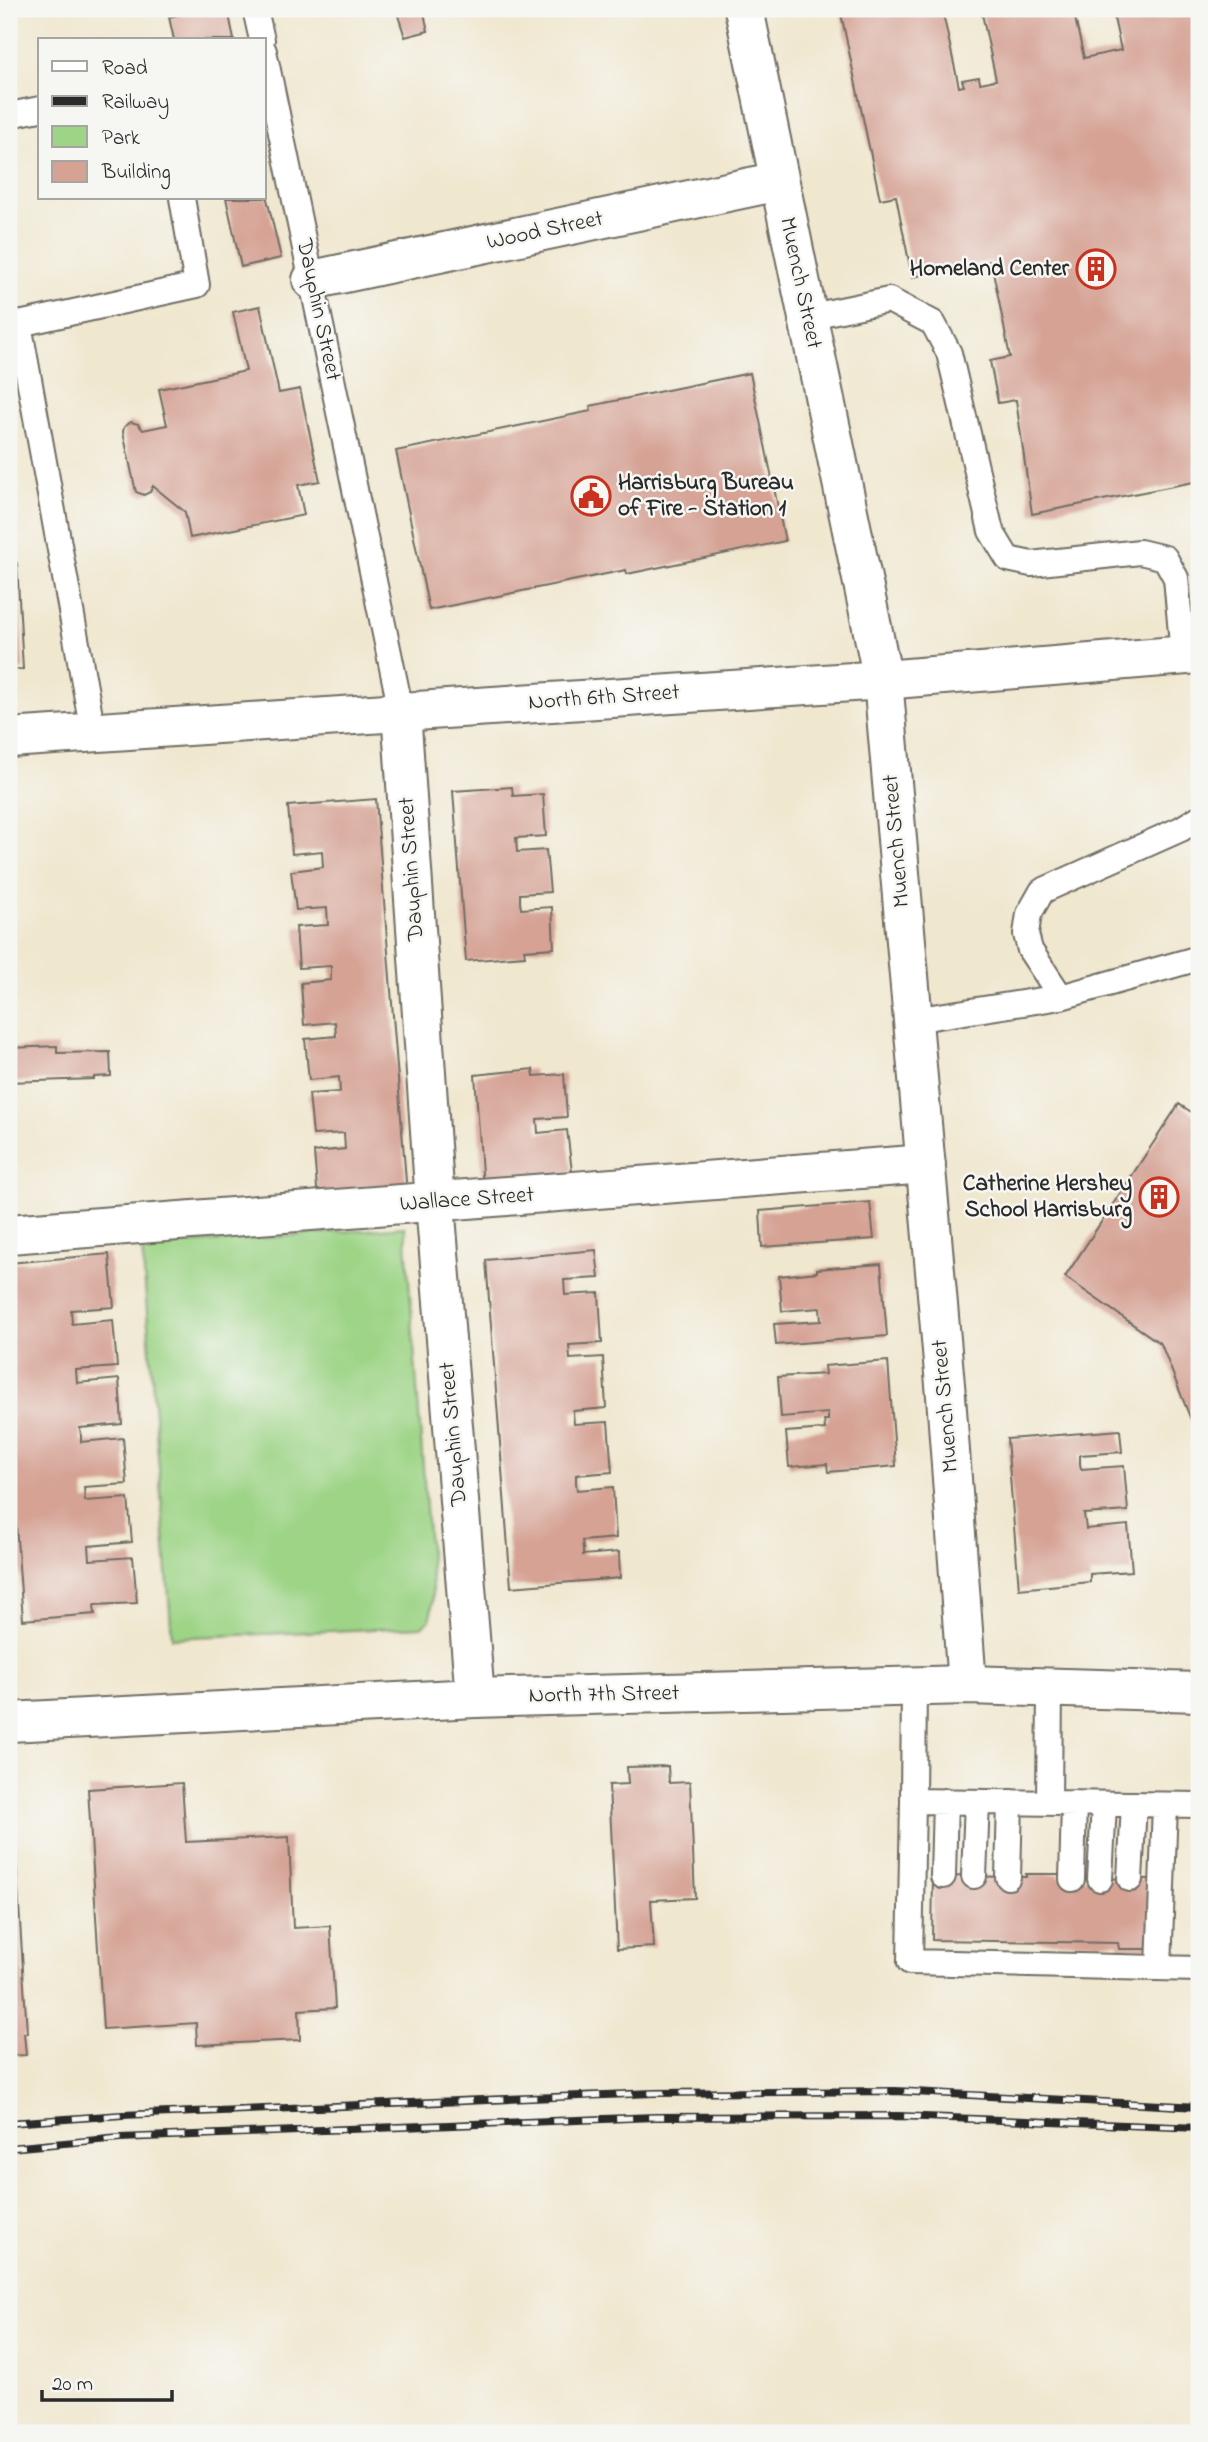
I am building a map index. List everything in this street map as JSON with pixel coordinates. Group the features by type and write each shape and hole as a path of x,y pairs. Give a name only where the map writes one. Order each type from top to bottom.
{"street":[{"name":"Muench Street","path":"744,9 883,680 926,1164 967,1685"},
{"name":"Wood Street","path":"312,280 779,181"},
{"name":"North 6th Street","path":"9,738 883,680 1191,655"},
{"name":"Dauphin Street","path":"401,711 435,1203 475,1698"},
{"name":"Wallace Street","path":"9,1234 926,1164"},
{"name":"North 7th Street","path":"9,1722 475,1698 967,1685 1199,1692"}],"lane":[{"path":"256,9 262,38"},
{"name":"Dauphin Street","path":"266,61 401,711"},
{"path":"9,115 38,109"},
{"path":"93,732 14,322 197,285 182,200"},
{"path":"807,317 889,300 933,323 949,354 991,531 1008,559 1031,564 1140,552 1166,558 1176,578 1191,655"},
{"path":"1061,997 1030,950 1026,933 1029,914 1042,891 1181,830 1199,818"},
{"path":"913,1020 1061,997 1199,958"},
{"path":"914,1687 910,1962 943,1951 1098,1954 1127,1958 1159,1968 1199,1969"},
{"path":"1049,1803 1050,1688"},
{"path":"913,1801 1199,1805"},
{"path":"943,1876 945,1801"},
{"path":"974,1877 977,1802"},
{"path":"1008,1877 1010,1802"},
{"path":"1072,1878 1074,1803"},
{"path":"1100,1879 1104,1804"},
{"path":"1130,1879 1133,1804"},
{"path":"1159,1968 1165,1804"}],"green space":[{"path":"405,1227 433,1600 430,1620 421,1627 172,1638 142,1247"}],"building":[{"path":"207,9 228,9 234,38 174,38 169,17"},
{"path":"396,9 423,9 428,31 405,37"},
{"name":"Homeland Center","path":"840,9 942,9 959,87 964,86 962,80 979,77 980,83 996,80 981,9 1073,9 1084,58 1121,50 1112,9 1199,9 1199,481 1032,514 1016,400 998,403 990,361 1010,357 991,261 912,277 896,196 880,199"},
{"path":"266,194 281,258 241,267 226,200 266,200"},
{"path":"260,306 279,393 300,389 320,481 298,485 304,515 190,538 185,512 153,486 150,492 144,495 136,492 124,427 131,422 138,424 143,430 167,425 159,389 246,371 233,312"},
{"name":"Harrisburg Bureau of Fire - Station 1","path":"750,373 785,541 627,574 626,570 429,610 396,451 591,411 590,406"},
{"path":"1199,515 1199,550 1194,527"},
{"path":"17,563 23,669 9,670 9,564"},
{"path":"512,787 513,796 543,794 546,836 516,838 517,852 546,850 550,892 520,894 520,902 521,909 552,907 554,948 524,950 525,956 466,961 453,791"},
{"path":"376,799 407,1194 318,1200 314,1152 345,1149 344,1133 313,1135 309,1094 340,1092 339,1077 309,1080 305,1039 336,1036 335,1022 304,1025 301,983 331,980 331,966 299,968 296,927 328,925 327,908 296,910 291,871 323,867 322,851 292,854 288,806"},
{"path":"57,1046 57,1053 110,1052 111,1076 9,1082 9,1048"},
{"path":"533,1069 534,1076 564,1074 567,1117 537,1119 538,1133 567,1130 572,1172 483,1187 475,1075"},
{"name":"Catherine Hershey School Harrisburg","path":"1179,1104 1199,1117 1199,1440 1161,1344 1065,1277"},
{"path":"870,1202 874,1239 762,1247 760,1211"},
{"path":"596,1250 599,1278 564,1280 565,1295 599,1293 602,1343 569,1345 570,1359 603,1357 606,1408 573,1411 574,1424 608,1422 612,1472 576,1475 576,1483 577,1490 613,1487 616,1538 582,1541 583,1555 619,1552 620,1578 511,1587 486,1260"},
{"path":"109,1254 114,1307 71,1310 72,1324 113,1320 117,1367 76,1370 77,1383 119,1379 122,1424 80,1428 81,1442 123,1438 127,1484 84,1487 85,1501 128,1498 132,1542 89,1546 90,1560 133,1557 137,1603 94,1605 95,1614 23,1620 9,1430 9,1263"},
{"path":"881,1264 887,1336 776,1345 774,1324 821,1321 820,1308 782,1311 779,1276 817,1272 817,1269"},
{"path":"888,1361 896,1466 828,1472 827,1464 789,1467 786,1432 825,1429 824,1420 828,1420 828,1413 781,1417 778,1377 825,1374 824,1366"},
{"path":"1120,1430 1122,1452 1080,1455 1080,1464 1081,1469 1124,1466 1128,1511 1084,1514 1086,1529 1128,1525 1132,1571 1090,1574 1090,1582 1019,1589 1007,1439"},
{"path":"668,1766 669,1783 690,1782 695,1898 651,1900 654,1947 617,1949 609,1785 628,1784 627,1767"},
{"path":"182,1783 186,1842 289,1837 293,1928 330,1926 335,2008 299,2010 300,2040 197,2045 196,2023 103,2029 88,1789"},
{"path":"9,1794 12,1794 27,2033 24,2033 26,2055 9,2056"},
{"path":"1026,1874 1059,1874 1060,1878 1153,1879 1152,1949 1119,1949 1118,1943 932,1940 933,1876 1026,1877"}],"railway":[{"path":"9,2123 122,2115 654,2093 895,2091 1199,2107"},
{"path":"9,2148 120,2138 655,2117 899,2116 1199,2128"}],"place":[{"name":"Homeland Center","path":"1096,269"},
{"name":"Harrisburg Bureau of Fire - Station 1","path":"591,496"},
{"name":"Catherine Hershey School Harrisburg","path":"1159,1197"}]}
